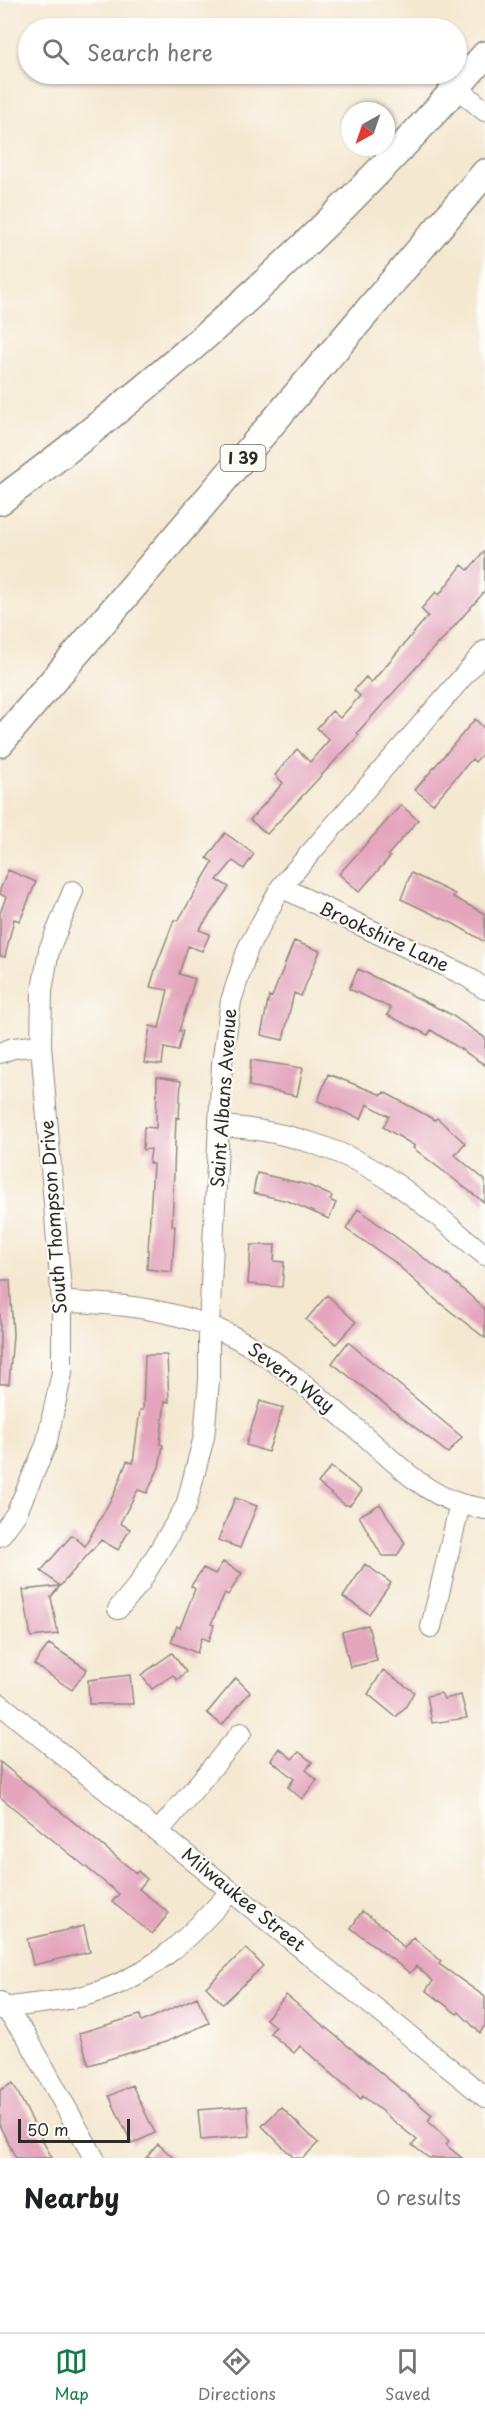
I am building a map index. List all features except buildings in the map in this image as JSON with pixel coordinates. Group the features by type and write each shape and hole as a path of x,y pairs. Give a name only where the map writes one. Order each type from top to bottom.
{"highway":[{"path":"467,75 485,55"},
{"path":"0,501 137,396 230,317 368,182 459,84"},
{"name":"I 39","path":"0,744 485,173"}],"street":[{"path":"456,87 485,111"},
{"name":"Saint Albans Avenue","path":"118,1609 139,1584 186,1506 204,1437 209,1380 209,1326 221,1126 222,1063 231,1001 248,948 281,887 485,651"},
{"name":"Brookshire Lane","path":"281,887 466,976 485,989"},
{"name":"South Thompson Drive","path":"0,1536 16,1514 46,1445 62,1373 62,1302 41,1045 42,990 49,950 73,891"},
{"path":"0,1053 13,1048 41,1045"},
{"path":"221,1126 247,1127 288,1135 340,1152 398,1185 485,1256"},
{"name":"Severn Way","path":"62,1302 104,1303 155,1310 209,1326 247,1343 313,1392 425,1487 460,1504 485,1509"},
{"path":"431,1627 460,1504"},
{"name":"Milwaukee Street","path":"0,1704 485,2097"},
{"path":"158,1832 241,1733"},
{"path":"2,2006 85,1996 124,1983 152,1966 188,1938 231,1891"},
{"path":"2,2006 27,2037 43,2063 94,2158"}]}
